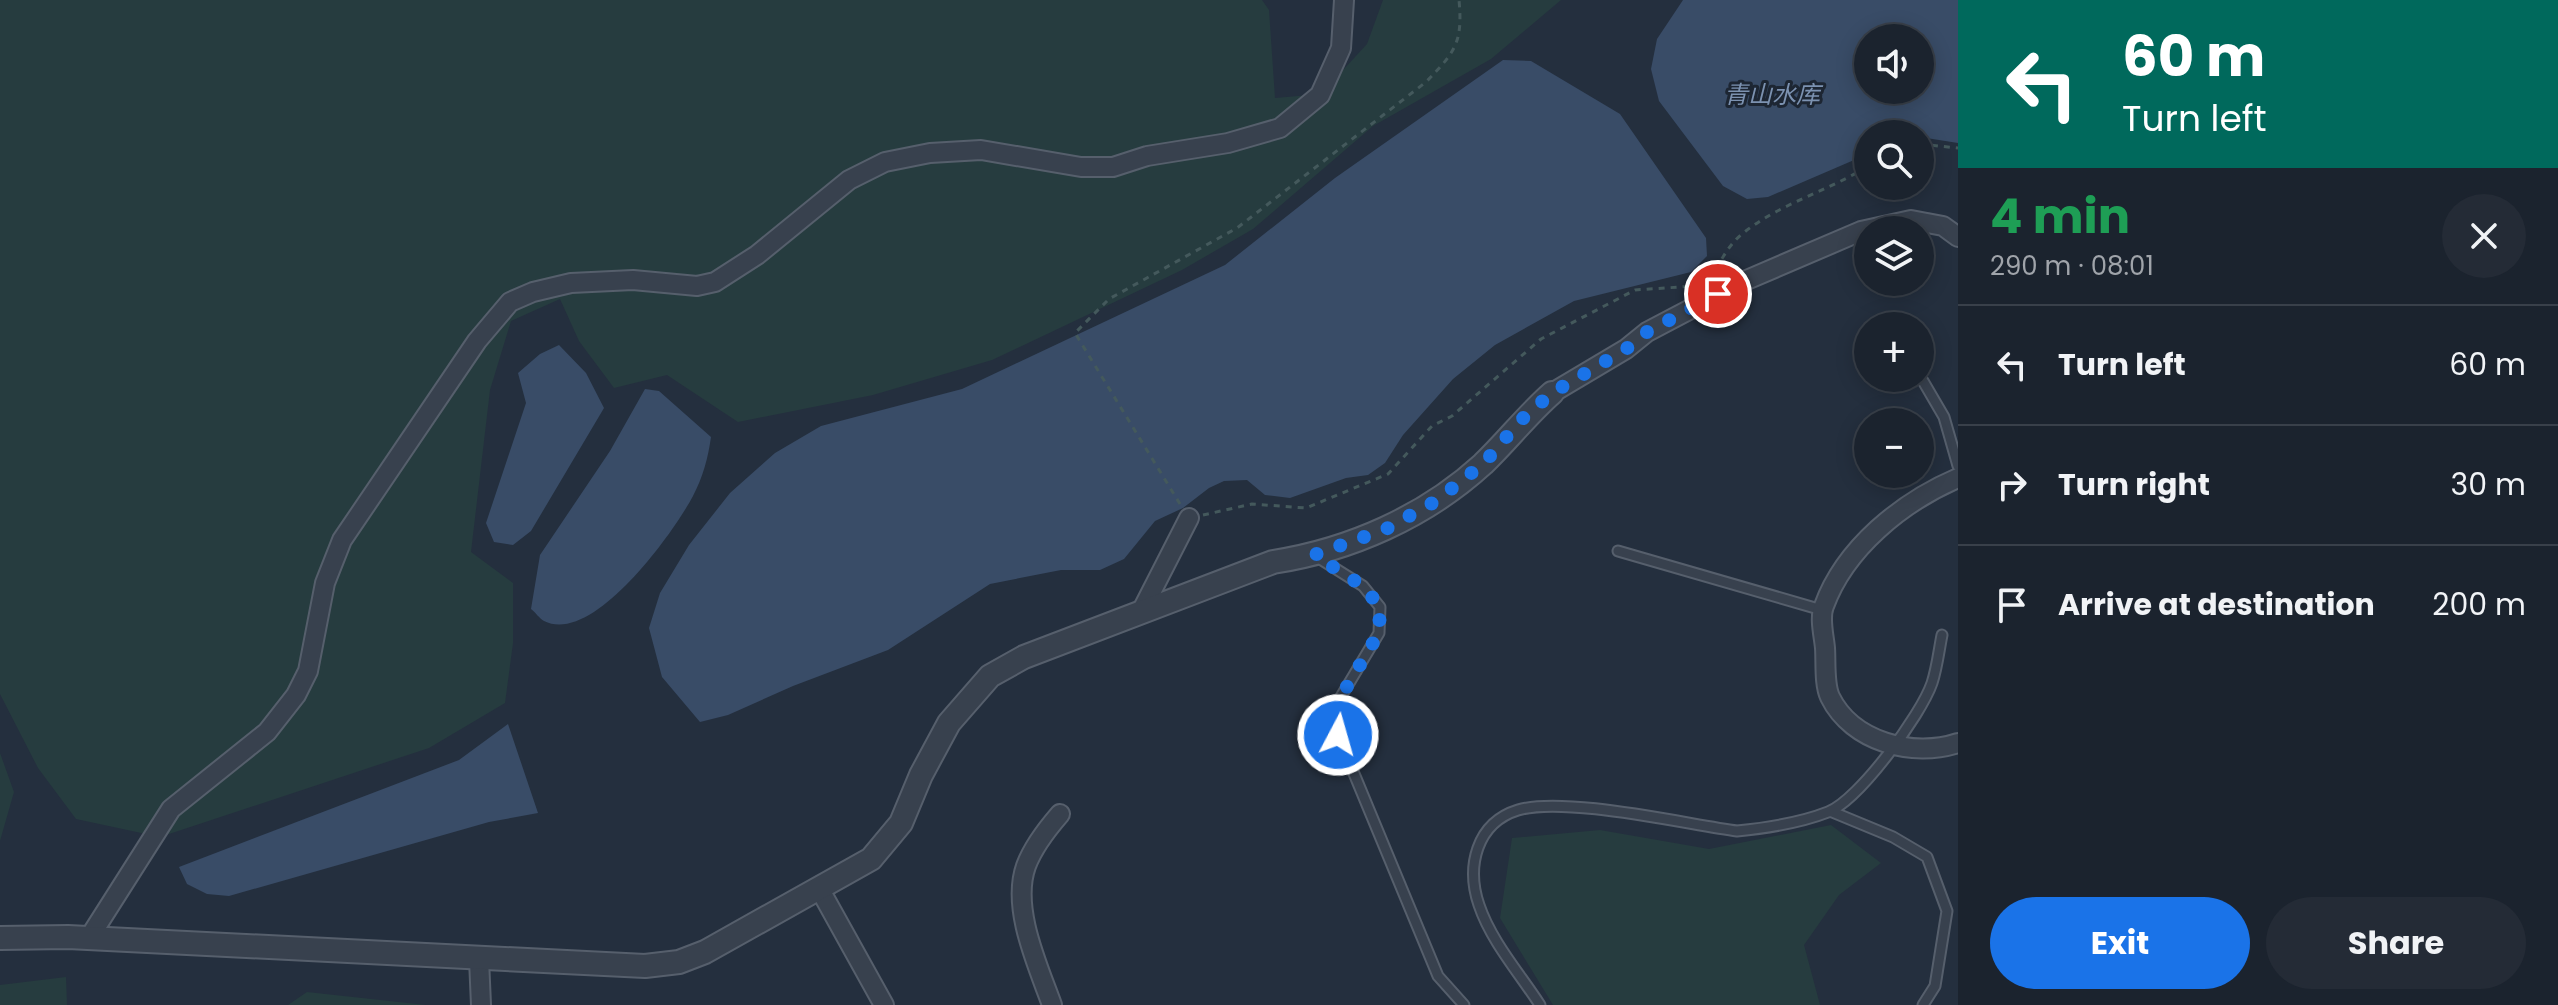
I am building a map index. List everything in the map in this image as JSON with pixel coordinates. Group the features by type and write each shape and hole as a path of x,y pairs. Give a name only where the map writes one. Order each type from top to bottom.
{"street":[{"path":"89,938 171,809 267,732 296,695 308,671 325,583 342,540 477,341 510,302 533,292 571,283 633,280 697,286 715,282 757,255 849,180 885,162 930,153 981,150 1081,167 1113,167 1147,156 1228,143 1280,128 1320,95 1341,48 1344,0"},
{"path":"0,938 89,938 645,966 679,962 705,952 871,859 901,823 921,775 949,723 990,676 1024,657 1273,562 1314,555 1386,529 1436,501 1484,463 1521,420 1552,393 1626,349 1647,332 1742,282 1861,231 1911,220 1943,226 1958,237"},
{"path":"1958,478 1911,504 1867,539 1840,570 1822,610 1829,695 1863,734 1892,745 1919,748 1958,743"},
{"path":"1141,612 1189,518"},
{"path":"1052,1005 1022,905 1025,867 1043,834 1060,814"},
{"path":"819,888 884,1005"},
{"path":"479,959 481,1005"}],"lane":[{"path":"1929,392 1944,417 1958,466"},
{"path":"1618,551 1822,610"},
{"path":"1314,555 1363,586 1380,607 1379,633 1339,700 1338,735 1438,976 1464,1005"},
{"path":"1540,1005 1479,906 1473,873 1474,854 1486,830 1517,810 1562,805 1737,831 1766,828 1830,811 1859,792 1932,684 1942,635"},
{"path":"1830,811 1893,837 1927,857 1947,911 1935,986 1923,1005"}],"path":[{"path":"1459,0 1462,29 1453,54 1426,82 1237,228 1109,299 1075,333 1189,518 1252,504 1306,508 1388,474 1432,426 1452,416 1541,339 1635,290 1697,286 1710,277 1740,235 1791,202 1831,187 1854,174"},
{"path":"1934,145 1958,148"}],"green space":[{"path":"0,0 1262,0 1269,10 1275,98 1321,94 1367,44 1383,0 1561,0 1491,59 1373,126 1253,229 1182,270 992,360 873,395 738,422 667,375 614,388 579,341 560,299 511,321 490,390 471,552 513,583 513,643 505,703 429,748 160,837 76,819 38,768 0,694"},
{"path":"0,753 14,792 0,841"},
{"path":"1831,825 1881,863 1839,895 1804,945 1820,1005 1553,1005 1500,918 1512,838 1600,830 1709,849"},
{"path":"66,977 67,1005 0,1005 0,985"},
{"path":"307,992 426,1005 288,1005"}],"water":[{"name":"青山水库","path":"1683,0 1958,0 1958,143 1934,139 1934,120 1854,120 1854,160 1768,197 1747,199 1723,186 1659,101 1651,69 1657,39"},
{"path":"1503,60 1531,61 1620,114 1706,238 1707,256 1691,272 1574,301 1495,345 1453,379 1403,435 1385,463 1368,475 1346,478 1290,498 1265,495 1247,480 1224,481 1209,488 1183,508 1155,521 1124,559 1100,570 1061,570 990,584 888,650 793,686 728,715 700,722 662,677 649,628 660,593 689,545 730,493 775,453 821,426 962,389 1225,265 1335,178"},
{"path":"559,345 586,373 604,408 531,531 513,545 494,542 486,523 526,403 518,373 540,354"},
{"path":"645,389 659,391 711,437 697,489 669,534 608,602 585,617 564,624 544,621 531,609 540,555 610,451"},
{"path":"508,724 538,813 489,822 229,896 207,894 187,884 179,867 459,760"}],"route":[{"path":"1338,735 1339,700 1379,633 1380,607 1363,586 1314,555 1386,529 1436,501 1484,463 1521,420 1552,393 1626,349 1647,332 1718,294"}]}
